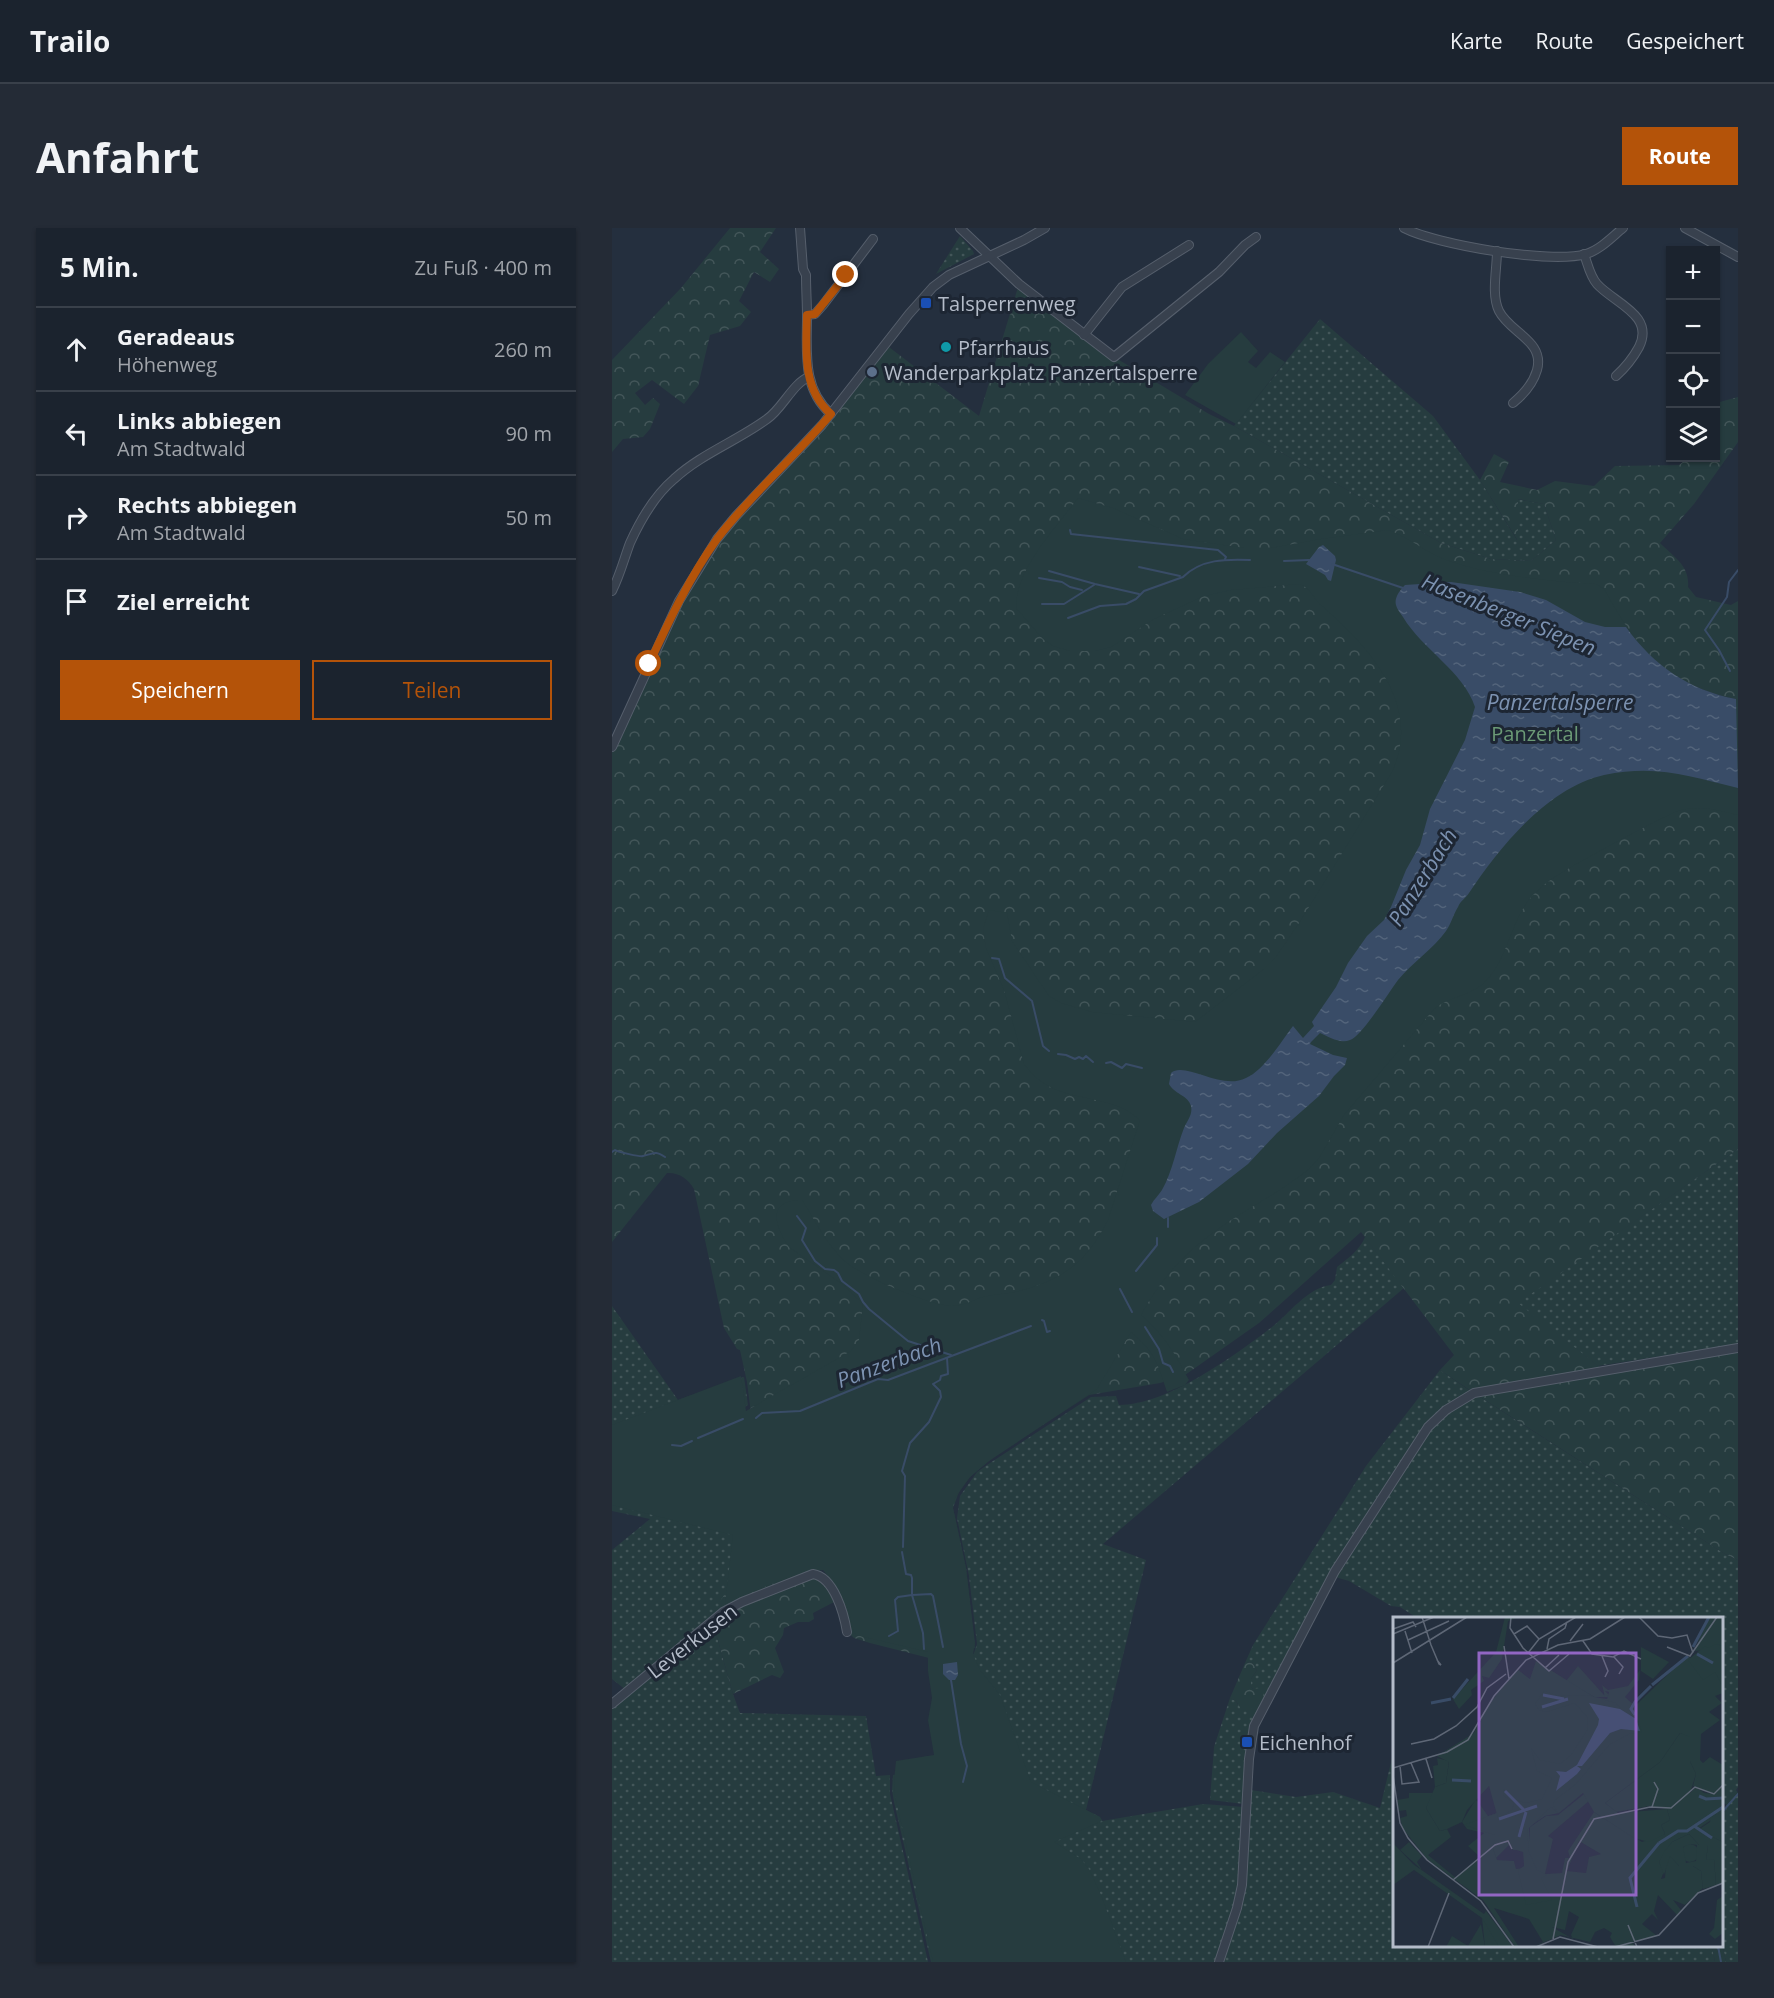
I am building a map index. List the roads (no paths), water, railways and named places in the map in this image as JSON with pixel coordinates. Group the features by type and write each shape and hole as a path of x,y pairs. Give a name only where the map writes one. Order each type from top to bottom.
{"street":[{"path":"800,228 806,275 809,377 818,399 831,414"},
{"path":"612,747 668,624 717,539 831,414 909,314 933,287 949,275 1045,228"},
{"path":"1404,228 1434,240 1497,251 1555,256 1584,254 1597,248 1623,228"},
{"path":"1685,228 1738,257"},
{"path":"962,229 989,257 1044,305 1114,357 1219,272 1256,237"},
{"path":"807,315 815,314 823,305 873,239"},
{"path":"1084,335 1122,287 1189,245"},
{"path":"1497,251 1498,309 1531,344 1539,357 1537,372 1529,388 1513,403"},
{"path":"1584,254 1595,282 1636,315 1642,326 1642,338 1637,350 1616,376"},
{"path":"612,591 631,541 665,487 685,469 767,419 803,380 809,377"},
{"path":"1219,1962 1242,1885 1249,1759 1254,1726 1335,1571 1428,1427 1438,1416 1464,1397 1474,1393 1738,1348"},
{"name":"Leverkusen","path":"612,1704 723,1612 802,1577 813,1574 823,1577 841,1607 847,1632"}],"water":[{"path":"1323,545 1335,556 1336,560 1331,581 1306,564"},
{"name":"Panzertalsperre","path":"1451,582 1520,592 1546,600 1585,622 1605,627 1626,627 1648,653 1674,674 1688,683 1736,699 1738,788 1672,773 1623,772 1583,782 1563,792 1544,806 1495,857 1460,903 1446,931 1398,980 1361,1031 1346,1041 1335,1040 1320,1033 1311,1042 1310,1044 1333,1055 1347,1058 1345,1065 1319,1096 1277,1133 1248,1164 1199,1202 1164,1219 1153,1211 1151,1205 1166,1183 1191,1109 1187,1099 1169,1084 1171,1073 1177,1070 1215,1079 1236,1081 1246,1078 1259,1069 1293,1026 1303,1038 1314,1026 1312,1022 1336,987 1348,963 1367,936 1384,920 1406,870 1420,845 1430,809 1465,740 1475,707 1462,683 1411,629 1397,608 1396,600 1405,585"},
{"path":"957,1662 958,1675 955,1680 949,1680 943,1674 943,1664"}],"waterway":[{"path":"1070,530 1071,534 1218,550 1226,557 1225,559"},
{"name":"Hasenberger Siepen","path":"1068,618 1100,606 1126,604 1136,599 1144,591 1183,577 1206,563 1223,560 1250,560"},
{"name":"Hasenberger Siepen","path":"1284,561 1309,560"},
{"name":"Hasenberger Siepen","path":"1332,564 1403,588"},
{"path":"1139,567 1180,576"},
{"name":"Panzerbach","path":"1730,671 1705,630 1727,597 1729,582 1738,570"},
{"path":"1049,571 1139,594"},
{"path":"1039,578 1062,582 1082,590"},
{"path":"1042,604 1064,604 1094,585"},
{"path":"992,958 999,959 1005,978 1032,1001 1043,1046 1049,1051"},
{"path":"1058,1054 1075,1059 1079,1057 1083,1059 1086,1056 1093,1062"},
{"path":"1106,1063 1111,1062 1122,1068 1126,1064 1142,1068"},
{"path":"612,1152 615,1150 641,1156 656,1153 665,1157"},
{"path":"797,1216 806,1228 802,1240 815,1261 825,1269 838,1273 842,1281 859,1294 869,1309 908,1341 951,1355"},
{"name":"Panzerbach","path":"1168,1218 1168,1227"},
{"name":"Panzerbach","path":"1136,1271 1157,1245 1157,1238"},
{"path":"1120,1289 1132,1312"},
{"name":"Panzerbach","path":"1042,1320 1047,1332 1050,1331"},
{"name":"Panzerbach","path":"756,1418 762,1413 800,1411 878,1379 888,1380 1031,1326"},
{"path":"1145,1327 1159,1349 1163,1363 1170,1366 1173,1372"},
{"path":"903,1547 905,1476 902,1471 910,1443 929,1422 941,1397 940,1391 933,1384 940,1380 941,1376 948,1374 947,1358"},
{"name":"Panzerbach","path":"698,1438 743,1419"},
{"name":"Panzerbach","path":"672,1445 681,1446 692,1441"},
{"path":"902,1552 906,1574 911,1575 912,1578 912,1595 931,1594 933,1596 943,1647"},
{"path":"889,1636 898,1631 895,1600 898,1597 912,1595 923,1633 924,1649"},
{"path":"951,1680 961,1744 967,1766 963,1782"},
{"path":"1723,1811 1738,1794"},
{"path":"1718,1947 1721,1962"}],"place":[{"name":"Talsperrenweg","path":"926,303"},
{"name":"Pfarrhaus","path":"946,347"},
{"name":"Wanderparkplatz Panzertalsperre","path":"872,372"},
{"name":"Eichenhof","path":"1247,1742"}],"park label":[{"name":"Panzertal","path":"1535,733"}]}
